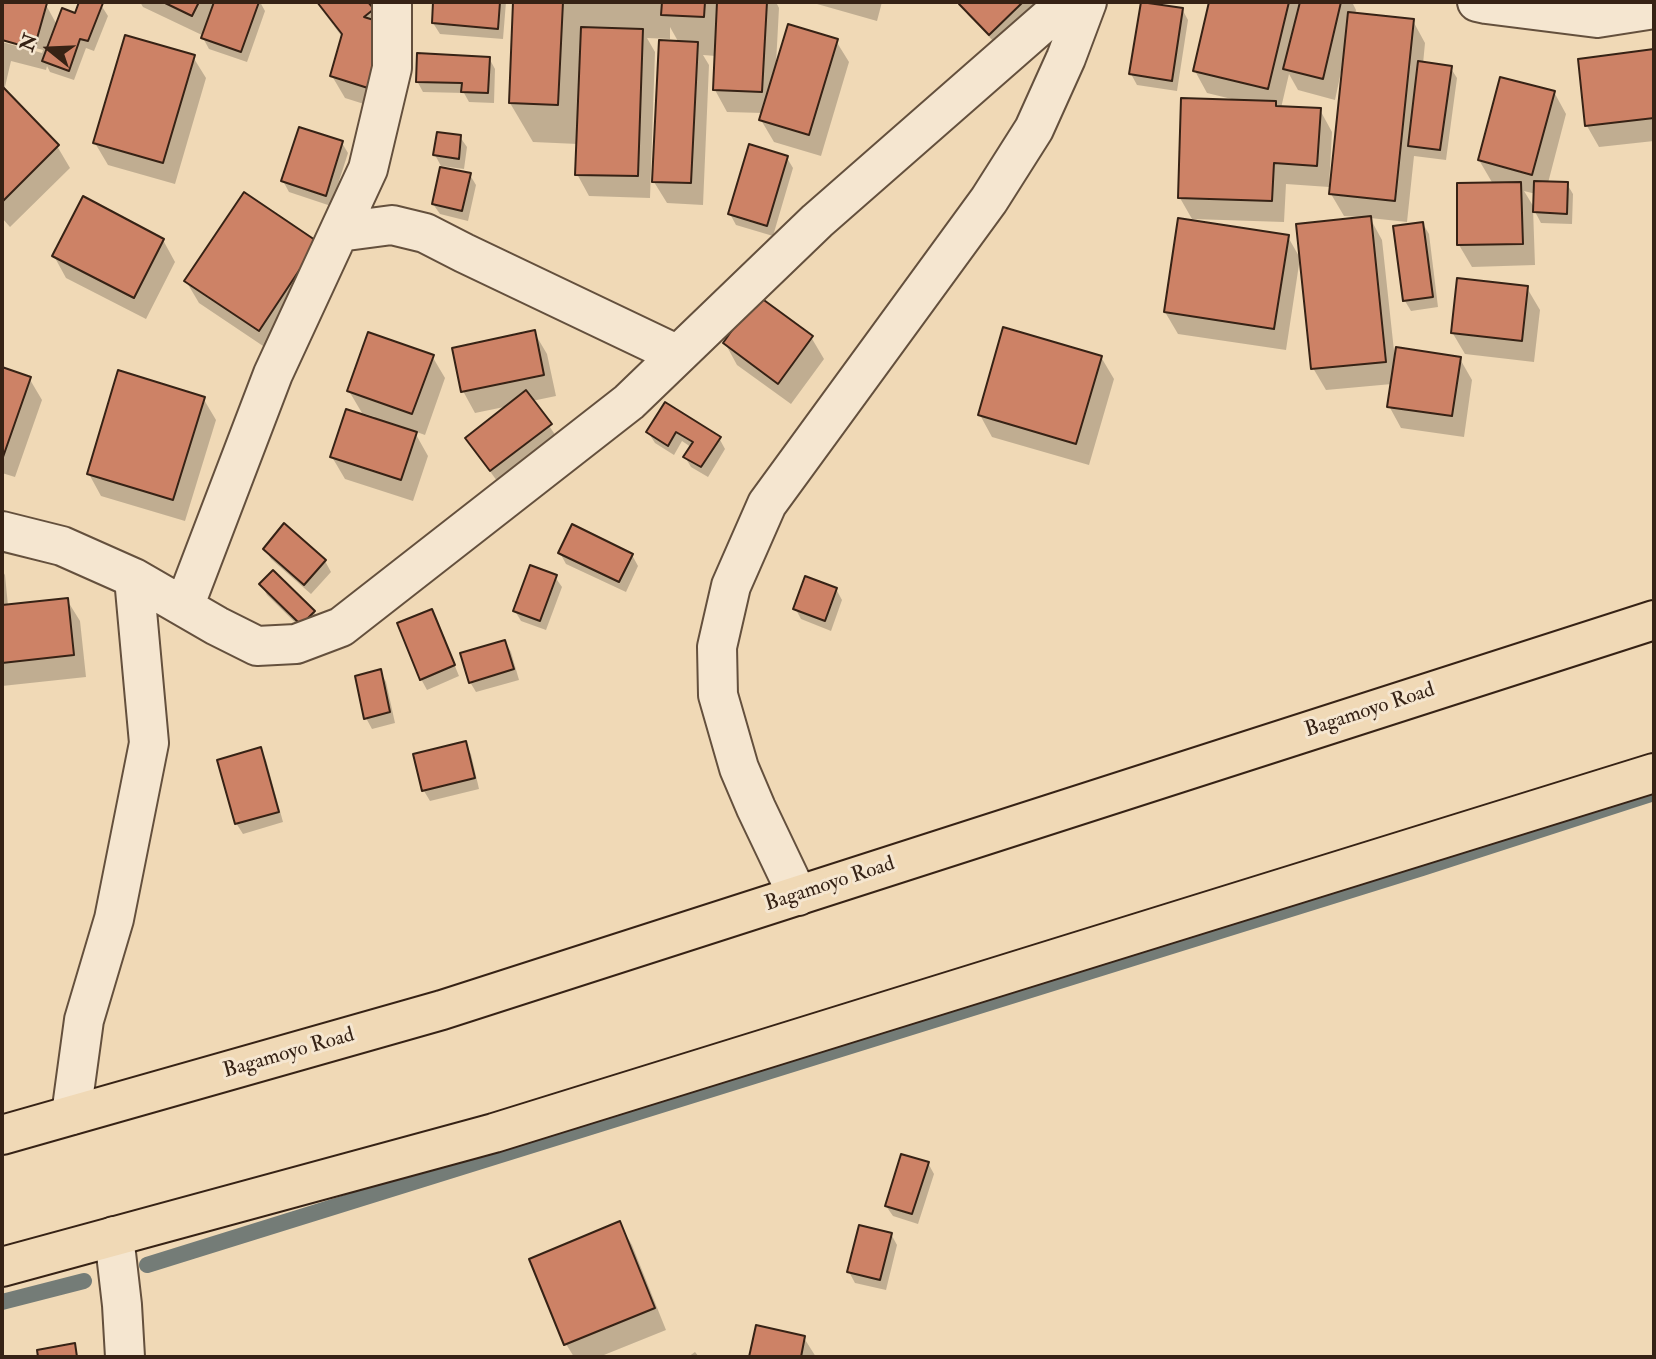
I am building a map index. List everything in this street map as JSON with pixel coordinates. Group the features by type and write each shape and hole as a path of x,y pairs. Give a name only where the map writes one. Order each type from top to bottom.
{"highway":[{"name":"Bagamoyo Road","path":"2,1135 442,1010 1654,620"},
{"path":"2,1266 494,1133 1654,773"}],"street":[{"path":"184,607 274,374 368,169 392,68 392,2"},
{"path":"2,531 62,546 134,578 257,646 296,644 341,627 629,402 817,221 1066,2"},
{"path":"798,895 739,768 718,695 718,647 731,586 767,504 989,200 1034,130 1087,2"},
{"path":"1477,2 1598,18 1654,9"},
{"path":"340,232 392,225 425,233 678,355"},
{"path":"71,1115 84,1020 114,919 149,743 134,578"},
{"path":"114,1236 125,1357"}],"building":[{"path":"2,2 47,3 34,49 2,40"},
{"path":"79,2 103,3 88,41 80,39 69,71 42,61 62,8 75,13"},
{"path":"163,2 199,2 192,16"},
{"path":"214,2 259,2 241,52 201,38"},
{"path":"317,2 368,2 374,9 364,17 390,25 371,89 330,76 342,34"},
{"path":"433,2 500,2 498,29 432,23"},
{"path":"513,2 563,2 558,105 509,103"},
{"path":"662,2 705,2 704,17 661,15"},
{"path":"717,2 767,2 762,92 713,90"},
{"path":"1023,2 989,35 959,4"},
{"path":"1141,2 1183,8 1172,81 1129,74"},
{"path":"1209,2 1289,2 1268,89 1193,71"},
{"path":"1300,2 1341,2 1323,79 1283,69"},
{"path":"1348,12 1414,19 1395,201 1329,194"},
{"path":"788,24 838,39 809,135 759,120"},
{"path":"581,27 643,29 638,176 575,175"},
{"path":"125,35 195,55 163,163 93,143"},
{"path":"659,40 698,42 691,183 652,182"},
{"path":"1654,49 1654,118 1585,126 1578,59"},
{"path":"417,53 490,57 488,93 461,92 462,83 416,82"},
{"path":"1418,61 1452,66 1440,150 1408,146"},
{"path":"1500,77 1555,91 1532,175 1478,160"},
{"path":"2,86 59,145 2,202"},
{"path":"1181,98 1276,101 1276,106 1321,108 1317,166 1274,163 1272,201 1178,198"},
{"path":"299,127 343,141 326,196 281,181"},
{"path":"437,132 461,135 459,159 433,155"},
{"path":"749,144 788,156 767,226 728,214"},
{"path":"440,167 471,173 462,211 432,204"},
{"path":"1534,181 1568,182 1567,214 1533,212"},
{"path":"1521,182 1523,244 1457,245 1457,183"},
{"path":"244,192 318,242 259,331 184,281"},
{"path":"83,196 164,239 134,298 52,256"},
{"path":"1371,216 1386,362 1311,369 1296,224"},
{"path":"1178,218 1289,235 1274,329 1164,312"},
{"path":"1423,222 1433,297 1403,301 1393,226"},
{"path":"1457,278 1528,286 1522,341 1451,333"},
{"path":"757,295 813,336 778,384 723,343"},
{"path":"1003,327 1102,356 1076,444 978,415"},
{"path":"535,330 544,375 461,392 452,348"},
{"path":"368,332 434,355 412,414 347,391"},
{"path":"1396,347 1461,357 1452,416 1387,407"},
{"path":"2,367 31,377 3,457 2,456"},
{"path":"118,370 205,397 173,500 87,474"},
{"path":"526,390 552,424 490,471 465,438"},
{"path":"665,402 721,437 701,467 683,457 693,442 676,432 668,446 646,432"},
{"path":"346,409 417,432 401,480 330,457"},
{"path":"284,523 326,560 304,585 263,549"},
{"path":"572,524 633,554 619,582 558,553"},
{"path":"530,565 557,575 540,621 513,611"},
{"path":"273,570 315,611 301,625 259,584"},
{"path":"805,576 837,588 825,621 793,609"},
{"path":"68,598 74,655 2,663 2,605"},
{"path":"432,609 455,665 420,680 397,623"},
{"path":"505,640 514,669 469,683 460,653"},
{"path":"381,669 390,712 364,719 355,676"},
{"path":"466,741 475,778 422,791 413,754"},
{"path":"261,747 279,812 235,824 217,760"},
{"path":"901,1154 929,1162 912,1214 885,1206"},
{"path":"620,1221 655,1308 564,1345 529,1259"},
{"path":"859,1225 892,1233 880,1280 847,1272"},
{"path":"756,1325 805,1336 801,1357 749,1357"},
{"path":"75,1343 77,1357 38,1357 37,1350"}],"waterway":[{"path":"147,1265 1422,868 1654,793"},
{"path":"2,1302 84,1281"}]}
